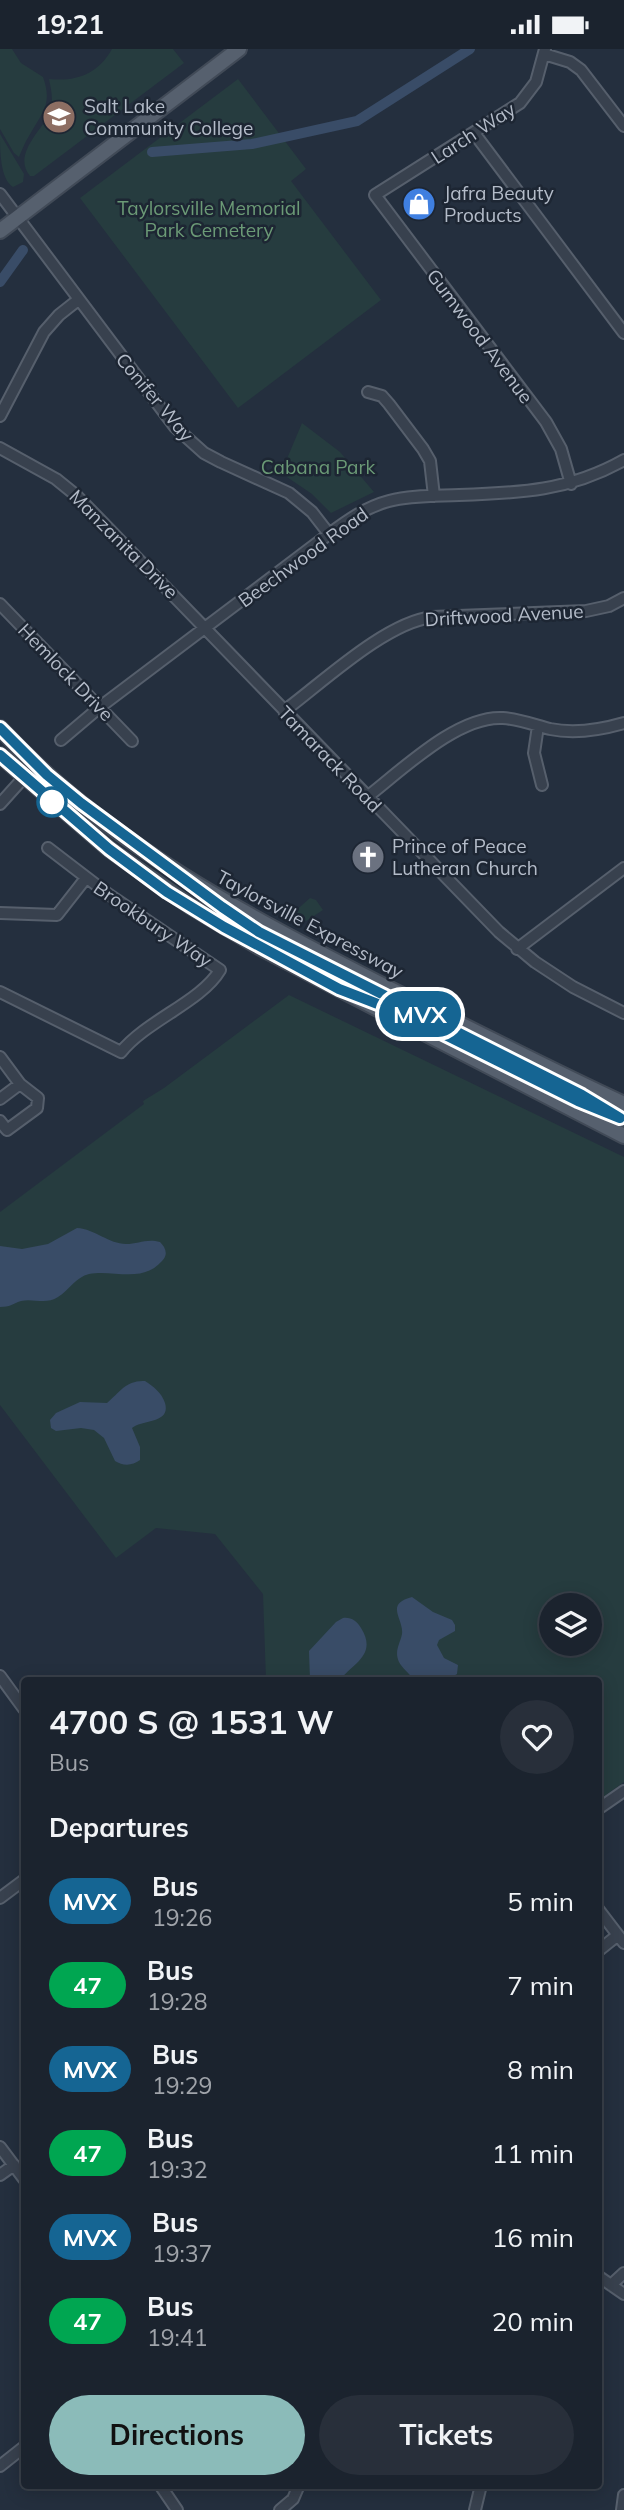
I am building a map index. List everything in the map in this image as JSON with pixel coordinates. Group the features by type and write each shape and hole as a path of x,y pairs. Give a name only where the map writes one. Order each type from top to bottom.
{"main road":[{"path":"0,231 239,49"},
{"name":"Taylorsville Expressway","path":"0,728 69,794 181,875 248,915 624,1104"},
{"path":"0,755 125,862 224,927 624,1136"}],"street":[{"path":"545,52 570,62 581,70 624,126"},
{"name":"Larch Way","path":"374,195 512,109 528,95 536,82 545,52"},
{"path":"474,133 624,333"},
{"name":"Conifer Way","path":"0,194 163,412 188,440 221,462 289,493 312,512 329,534"},
{"name":"Gumwood Avenue","path":"374,195 545,422 561,449 571,484"},
{"path":"0,417 44,332 78,300"},
{"path":"368,392 382,396 390,404 423,449 432,471 434,496"},
{"name":"Manzanita Drive","path":"0,447 56,479 77,496 205,628"},
{"name":"Beechwood Road","path":"61,740 100,707 353,516 375,505 403,498 538,491 571,484 624,460"},
{"name":"Driftwood Avenue","path":"284,711 389,632 412,621 432,617 586,611 610,606 624,598"},
{"name":"Hemlock Drive","path":"0,604 132,741"},
{"name":"Tamarack Road","path":"205,628 517,949 573,987 624,1013"},
{"path":"367,797 462,726 481,720 503,718 575,731 624,723"},
{"path":"538,726 534,753 542,785"},
{"path":"0,804 36,764"},
{"name":"Brookbury Way","path":"0,992 121,1052 140,1033 207,986 220,970 86,878 48,848"},
{"path":"517,949 624,868"},
{"name":"Brookbury Way","path":"0,913 57,915 86,878"},
{"path":"0,1057 20,1084 38,1098 37,1108 7,1130 0,1121"},
{"path":"0,1099 20,1084"},
{"path":"0,1676 21,1705"},
{"path":"602,1806 624,1791"},
{"path":"0,1898 21,1882"},
{"path":"602,1914 621,1939 602,1949"},
{"path":"0,2147 21,2175"},
{"path":"0,2175 14,2165"},
{"path":"611,2285 624,2273"},
{"path":"602,2279 624,2294"},
{"path":"0,2466 21,2449"},
{"path":"163,2489 177,2510"},
{"path":"280,2510 297,2494 298,2489"},
{"path":"475,2510 480,2489"},
{"path":"622,2510 624,2495"}],"green space":[{"path":"0,49 12,49 21,63 43,77 46,87 45,108 19,157 0,129"},
{"path":"112,49 173,49 184,63 34,176 30,176 24,159 30,143 50,112 52,99 49,79 85,75 100,65"},
{"name":"Taylorsville Memorial Park Cemetery","path":"238,79 306,169 291,181 381,300 238,408 80,198"},
{"path":"0,134 24,174 23,182 13,187 3,171"},
{"name":"Cabana Park","path":"302,423 340,452 374,492 331,513 312,494 281,473"},
{"path":"310,898 316,900 323,910 306,921 292,914"},
{"path":"289,995 624,1157 624,1782 602,1798 602,1677 266,1677 263,1594 215,1534 156,1528 116,1558 0,1405 0,1212 144,1104 143,1101"}],"water":[{"path":"77,1228 120,1243 160,1242 166,1253 162,1261 146,1272 89,1274 53,1299 26,1300 0,1307 0,1246 22,1249 48,1244"},
{"path":"145,1381 162,1396 166,1410 160,1418 132,1428 140,1447 140,1460 137,1462 127,1465 115,1461 104,1438 94,1430 81,1428 56,1431 51,1428 50,1420 56,1413 80,1402 107,1403 133,1382"},
{"path":"412,1597 433,1612 452,1620 455,1631 439,1640 437,1645 444,1658 458,1665 457,1674 452,1677 411,1677 402,1667 397,1651 402,1628 397,1608 404,1600"},
{"path":"343,1618 356,1621 365,1637 365,1652 343,1677 310,1677 309,1651"}],"waterway":[{"path":"152,152 252,144 357,121 470,49"},
{"path":"0,282 23,250"}],"bus line":[{"name":"MVX","path":"0,728 47,775 81,803 259,932 582,1095 620,1118 578,1101 401,1013 339,989 224,927 167,892 109,849 0,755"}],"place":[{"name":"Salt Lake Community College","path":"59,117"},
{"name":"Jafra Beauty Products","path":"419,204"},
{"name":"Prince of Peace Lutheran Church","path":"368,857"}]}
